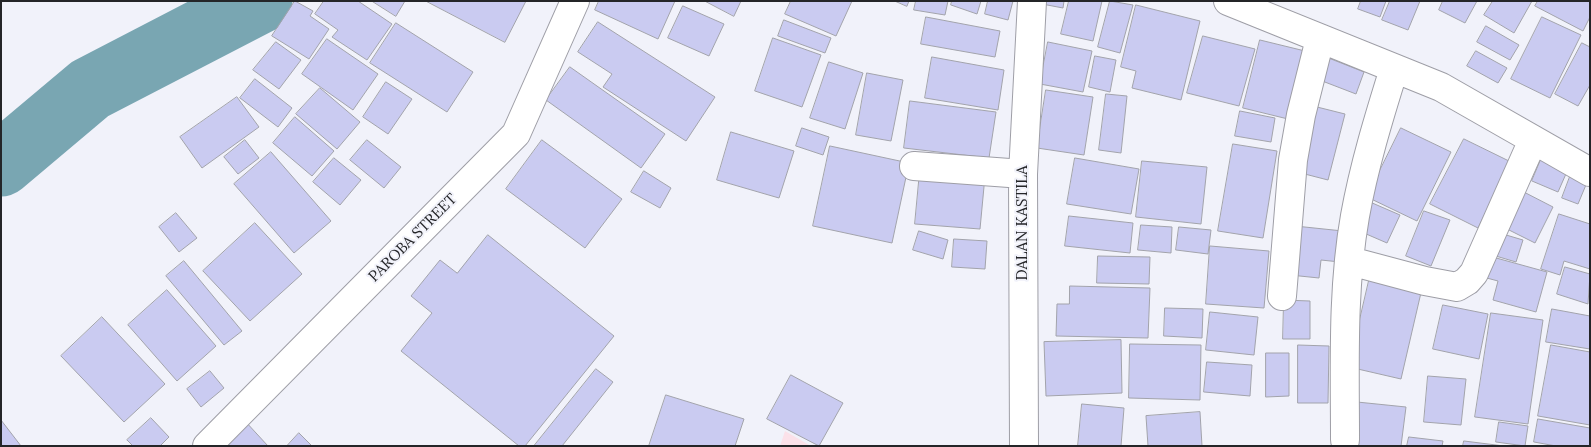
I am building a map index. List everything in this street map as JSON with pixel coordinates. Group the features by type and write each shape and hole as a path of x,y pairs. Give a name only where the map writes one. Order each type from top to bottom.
{"street":[{"name":"PAROBA STREET","path":"207,446 516,134 575,1"},
{"name":"DALAN KASTILA","path":"1024,446 1023,174 1032,1"},
{"path":"1228,1 1441,87 1590,172"},
{"path":"1282,296 1293,160 1301,115 1320,39"},
{"path":"1345,440 1345,322 1355,216 1378,121 1394,69"},
{"path":"1350,261 1425,282 1457,287 1468,281 1474,273 1533,140"},
{"path":"914,166 1023,174"}],"shaded area":[{"path":"785,431 811,446 780,446"}],"building":[{"path":"295,1 313,11 310,16 329,29 309,59 272,36"},
{"path":"324,1 358,1 392,24 367,60 332,37 338,30 315,14"},
{"path":"372,1 405,1 396,16"},
{"path":"426,1 526,1 505,42"},
{"path":"599,1 675,1 658,39 595,10"},
{"path":"705,1 741,1 734,16"},
{"path":"791,1 852,1 836,36 785,14"},
{"path":"895,1 909,1 907,6"},
{"path":"916,1 948,1 945,15 914,10"},
{"path":"952,1 981,1 977,14 951,5"},
{"path":"988,1 1013,1 1008,20 985,14"},
{"path":"1042,1 1064,1 1063,8 1042,4"},
{"path":"1069,1 1102,1 1093,41 1061,34"},
{"path":"1110,1 1133,5 1120,53 1098,47"},
{"path":"1361,1 1386,1 1380,17 1358,9"},
{"path":"1390,1 1420,1 1408,30 1382,20"},
{"path":"1443,1 1477,1 1465,23 1439,10"},
{"path":"1493,1 1532,1 1514,33 1484,15"},
{"path":"1538,1 1590,1 1590,17 1583,31 1535,6"},
{"path":"1136,5 1200,21 1181,100 1132,88 1136,71 1121,67"},
{"path":"683,6 724,24 709,56 668,38"},
{"path":"926,17 1000,31 995,57 921,44"},
{"path":"1542,17 1581,35 1550,98 1511,79"},
{"path":"784,20 831,38 825,53 778,36"},
{"path":"598,22 715,97 686,141 603,87 612,74 578,52"},
{"path":"396,23 473,72 447,112 370,63"},
{"path":"1486,26 1519,45 1510,60 1477,42"},
{"path":"1203,36 1255,49 1239,106 1187,93"},
{"path":"773,38 821,55 802,107 755,91"},
{"path":"327,39 378,74 353,110 302,74"},
{"path":"1260,40 1305,51 1288,119 1243,108"},
{"path":"276,42 301,60 279,89 253,70"},
{"path":"1048,42 1092,51 1083,92 1040,84"},
{"path":"1582,43 1590,47 1590,85 1578,106 1555,94"},
{"path":"1476,51 1507,68 1498,83 1467,66"},
{"path":"1095,56 1116,60 1110,92 1089,87"},
{"path":"932,57 1004,70 998,110 925,98"},
{"path":"1326,57 1364,72 1356,94 1317,79"},
{"path":"829,62 863,73 845,129 810,118"},
{"path":"570,67 665,134 641,168 546,100"},
{"path":"867,73 903,80 891,141 856,135"},
{"path":"255,79 292,108 278,127 240,98"},
{"path":"386,82 412,99 388,134 363,117"},
{"path":"320,88 360,122 337,149 296,114"},
{"path":"1046,90 1093,97 1084,155 1037,148"},
{"path":"1106,94 1127,96 1121,153 1099,150"},
{"path":"237,97 259,127 202,168 180,137"},
{"path":"910,101 996,112 989,158 904,148"},
{"path":"1313,106 1345,114 1328,180 1297,172"},
{"path":"1240,111 1275,118 1271,142 1235,136"},
{"path":"295,117 334,151 312,176 273,143"},
{"path":"802,128 829,137 823,155 796,146"},
{"path":"1401,128 1451,152 1417,221 1367,197"},
{"path":"731,132 794,151 779,198 717,180"},
{"path":"1464,139 1511,162 1478,228 1430,204"},
{"path":"245,140 259,158 238,174 224,157"},
{"path":"367,140 401,167 384,188 350,160"},
{"path":"542,140 622,199 585,248 506,189"},
{"path":"1233,144 1277,151 1263,238 1218,231"},
{"path":"830,146 909,163 892,243 813,226"},
{"path":"271,152 331,221 294,253 234,184"},
{"path":"1543,155 1569,167 1558,192 1532,181"},
{"path":"334,158 361,180 340,205 313,182"},
{"path":"1075,158 1139,169 1131,214 1067,204"},
{"path":"1142,161 1207,167 1201,224 1136,217"},
{"path":"644,171 671,188 660,208 631,192"},
{"path":"920,171 985,176 980,229 915,224"},
{"path":"1571,174 1588,180 1578,204 1562,198"},
{"path":"1518,189 1553,207 1535,243 1499,225"},
{"path":"1370,202 1400,215 1387,243 1357,230"},
{"path":"1424,211 1450,220 1431,266 1406,256"},
{"path":"176,213 197,238 179,252 159,227"},
{"path":"1559,214 1590,224 1590,269 1564,261 1560,275 1541,269"},
{"path":"1069,216 1133,223 1130,253 1065,246"},
{"path":"255,223 302,274 250,321 203,271"},
{"path":"1141,225 1172,227 1171,253 1138,250"},
{"path":"1295,226 1343,231 1340,262 1321,260 1319,278 1290,275"},
{"path":"1179,227 1211,230 1208,254 1176,250"},
{"path":"919,231 948,240 943,259 913,250"},
{"path":"1496,232 1523,240 1516,262 1489,254"},
{"path":"488,235 614,336 525,446 519,446 401,351 432,313 411,296 440,260 457,273"},
{"path":"954,239 987,241 985,269 952,267"},
{"path":"1210,246 1269,251 1264,308 1206,304"},
{"path":"1098,256 1150,257 1149,284 1097,283"},
{"path":"1489,256 1547,272 1536,312 1493,300 1498,281 1483,277"},
{"path":"184,261 242,331 224,345 166,276"},
{"path":"1565,267 1590,274 1588,304 1557,294"},
{"path":"1371,272 1423,284 1401,379 1349,367"},
{"path":"1070,286 1150,288 1148,338 1056,336 1057,304 1069,304"},
{"path":"167,290 216,346 177,381 128,325"},
{"path":"1284,300 1310,301 1310,339 1283,339"},
{"path":"1443,305 1488,314 1479,359 1433,349"},
{"path":"1165,308 1203,309 1202,338 1164,336"},
{"path":"1552,309 1590,316 1590,349 1546,342"},
{"path":"1210,312 1258,317 1254,355 1206,350"},
{"path":"1491,313 1543,320 1528,424 1475,417"},
{"path":"102,317 165,384 124,422 61,356"},
{"path":"1121,340 1122,393 1046,396 1044,342"},
{"path":"1130,344 1201,345 1200,400 1129,398"},
{"path":"1298,345 1329,346 1328,403 1298,403"},
{"path":"1551,345 1590,352 1590,425 1538,416"},
{"path":"1266,353 1289,353 1289,396 1266,397"},
{"path":"1207,362 1252,365 1250,396 1204,392"},
{"path":"596,369 613,382 562,446 534,446"},
{"path":"210,371 224,388 201,407 187,389"},
{"path":"791,375 843,403 819,446 767,419"},
{"path":"1428,376 1466,379 1461,425 1424,422"},
{"path":"666,395 744,419 735,446 649,446"},
{"path":"1357,402 1406,407 1401,446 1351,446"},
{"path":"1082,404 1124,408 1121,446 1078,446"},
{"path":"1200,412 1202,446 1148,446 1146,416"},
{"path":"151,418 169,437 160,446 133,446 127,440"},
{"path":"1538,419 1590,428 1590,446 1556,446 1534,442"},
{"path":"1,420 21,446 1,446"},
{"path":"245,421 268,446 219,446"},
{"path":"1499,422 1528,426 1525,446 1496,442"},
{"path":"299,433 312,446 287,446"},
{"path":"1409,437 1443,441 1442,446 1407,446"},
{"path":"1464,441 1504,446 1463,446"}],"waterway":[{"path":"1,164 90,89 260,1"}]}
